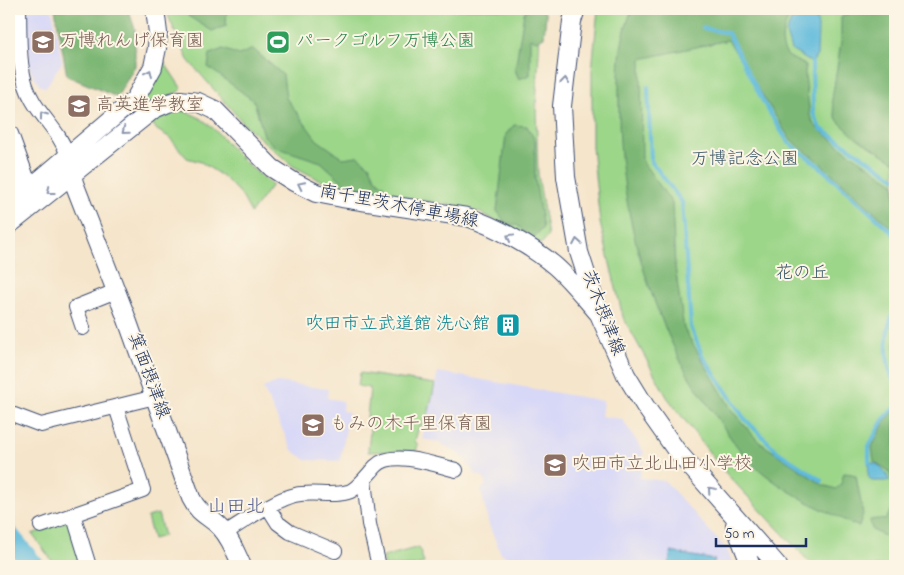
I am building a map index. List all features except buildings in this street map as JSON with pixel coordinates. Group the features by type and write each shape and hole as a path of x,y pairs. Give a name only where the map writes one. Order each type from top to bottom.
{"main road":[{"path":"9,225 21,200 68,156 135,99 153,67 158,32 154,9"},
{"name":"茨木摂津線","path":"572,13 562,106 566,177 579,252 600,314 626,375 676,450 778,566"},
{"name":"南千里茨木停車場線","path":"72,174 154,109 180,100 198,102 214,110 272,168 316,193 468,218 485,223 519,242 556,267 600,314"},
{"path":"9,134 21,200"},
{"name":"箕面摂津線","path":"68,156 72,174 193,502 201,513 218,525 225,533 232,543 242,566"},
{"path":"21,200 72,174"},
{"path":"9,180 21,200"},
{"path":"731,514 751,566"}],"street":[{"path":"18,9 22,72 25,83 32,100 64,144 68,156"},
{"path":"83,328 76,307 116,291"},
{"path":"9,413 41,425 155,397"},
{"path":"41,526 143,490 116,406"},
{"path":"225,533 293,495 350,492 379,464 395,459 413,459 456,470"},
{"path":"364,480 369,524 379,566"},
{"path":"268,508 278,523 290,532 335,551"},
{"path":"73,514 89,566"}],"shaded area":[{"name":"万博れんげ保育園","path":"27,9 52,9 62,62 46,87 40,86 30,70"},
{"name":"吹田市立北山田小学校","path":"438,372 603,401 601,416 622,419 644,452 640,478 665,481 727,550 734,566 509,566 505,555 501,554 489,525 481,490 485,486 485,480 475,474 462,456 439,442 422,439"},
{"name":"もみの木千里保育園","path":"277,382 328,389 327,398 343,401 342,411 349,412 340,461 306,460 292,450 263,388"}],"green space":[{"path":"55,9 128,9 135,29 135,66 117,97 67,76"},
{"path":"165,9 538,9 541,16 536,105 538,175 548,236 541,244 479,212 456,206 342,187 322,181 293,166 246,126 188,60"},
{"path":"187,9 227,9 226,26 212,31 188,16"},
{"path":"527,9 543,9 546,15 544,37 536,41 530,38 530,75 519,79 515,70 524,13"},
{"name":"万博記念公園","path":"598,9 895,9 895,566 813,566 722,469 667,397 623,317 600,223 592,147 592,70"},
{"path":"632,9 795,9 788,19 782,43 787,55 805,65 810,116 814,125 845,150 895,184 895,231 819,162 790,139 728,40 641,59 642,161 672,203 675,266 684,329 733,412 759,442 823,485 836,489 841,484 844,473 856,476 863,514 859,527 786,489 772,480 747,458 691,380 668,334 644,272 628,209 623,176 619,110 620,65 621,47"},
{"path":"858,9 895,9 895,162 855,137 838,121 835,115 832,100 841,42 841,17"},
{"path":"223,49 239,55 253,49 283,75 286,98 317,140 343,158 357,156 370,166 376,179 385,186 379,194 353,191 321,162 275,147 264,136 254,101 208,67 210,54"},
{"path":"164,62 182,89 146,104 143,100"},
{"path":"182,111 207,123 243,160 272,185 251,213 242,196 225,178 201,162 187,158 169,137 157,130 152,123 166,115"},
{"path":"514,125 527,126 535,140 535,179 543,228 532,239 517,225 505,222 497,211 506,134"},
{"path":"360,373 435,384 426,425 419,426 415,441 418,445 416,451 368,452 370,429 367,417 370,388 358,386"},
{"path":"895,410 895,483 892,482 889,471 874,461 872,447 885,421"},
{"path":"895,505 895,541 872,530 870,520 885,520"},
{"path":"158,514 164,536 153,539 147,517"},
{"path":"72,519 86,566 56,566 32,534"},
{"path":"419,547 424,563 412,566 385,566 383,557"}],"water":[{"path":"799,9 816,9 818,27 817,55 812,63 791,50 786,33 794,14"},
{"path":"869,462 882,468 887,474 889,481 872,481 868,476"},
{"path":"671,552 715,560 713,566 668,566"}],"waterway":[{"path":"703,28 728,33 765,105 788,142 818,165 895,235"},
{"path":"812,63 813,113 820,128 895,178"},
{"path":"648,87 651,161 682,202 691,327 702,355 744,418 778,452 822,481"},
{"path":"895,310 891,317 887,336 887,357 891,376 895,383"},
{"path":"869,462 869,446 883,420 895,407"},
{"path":"9,536 34,566"}],"place":[{"name":"万博れんげ保育園","path":"43,42"},
{"name":"パークゴルフ万博公園","path":"278,42"},
{"name":"高英進学教室","path":"79,106"},
{"name":"吹田市立武道館 洗心館","path":"508,325"},
{"name":"もみの木千里保育園","path":"313,425"},
{"name":"吹田市立北山田小学校","path":"555,465"}],"district":[{"name":"山田北","path":"236,507"}],"park label":[{"name":"花の丘","path":"802,274"}]}
